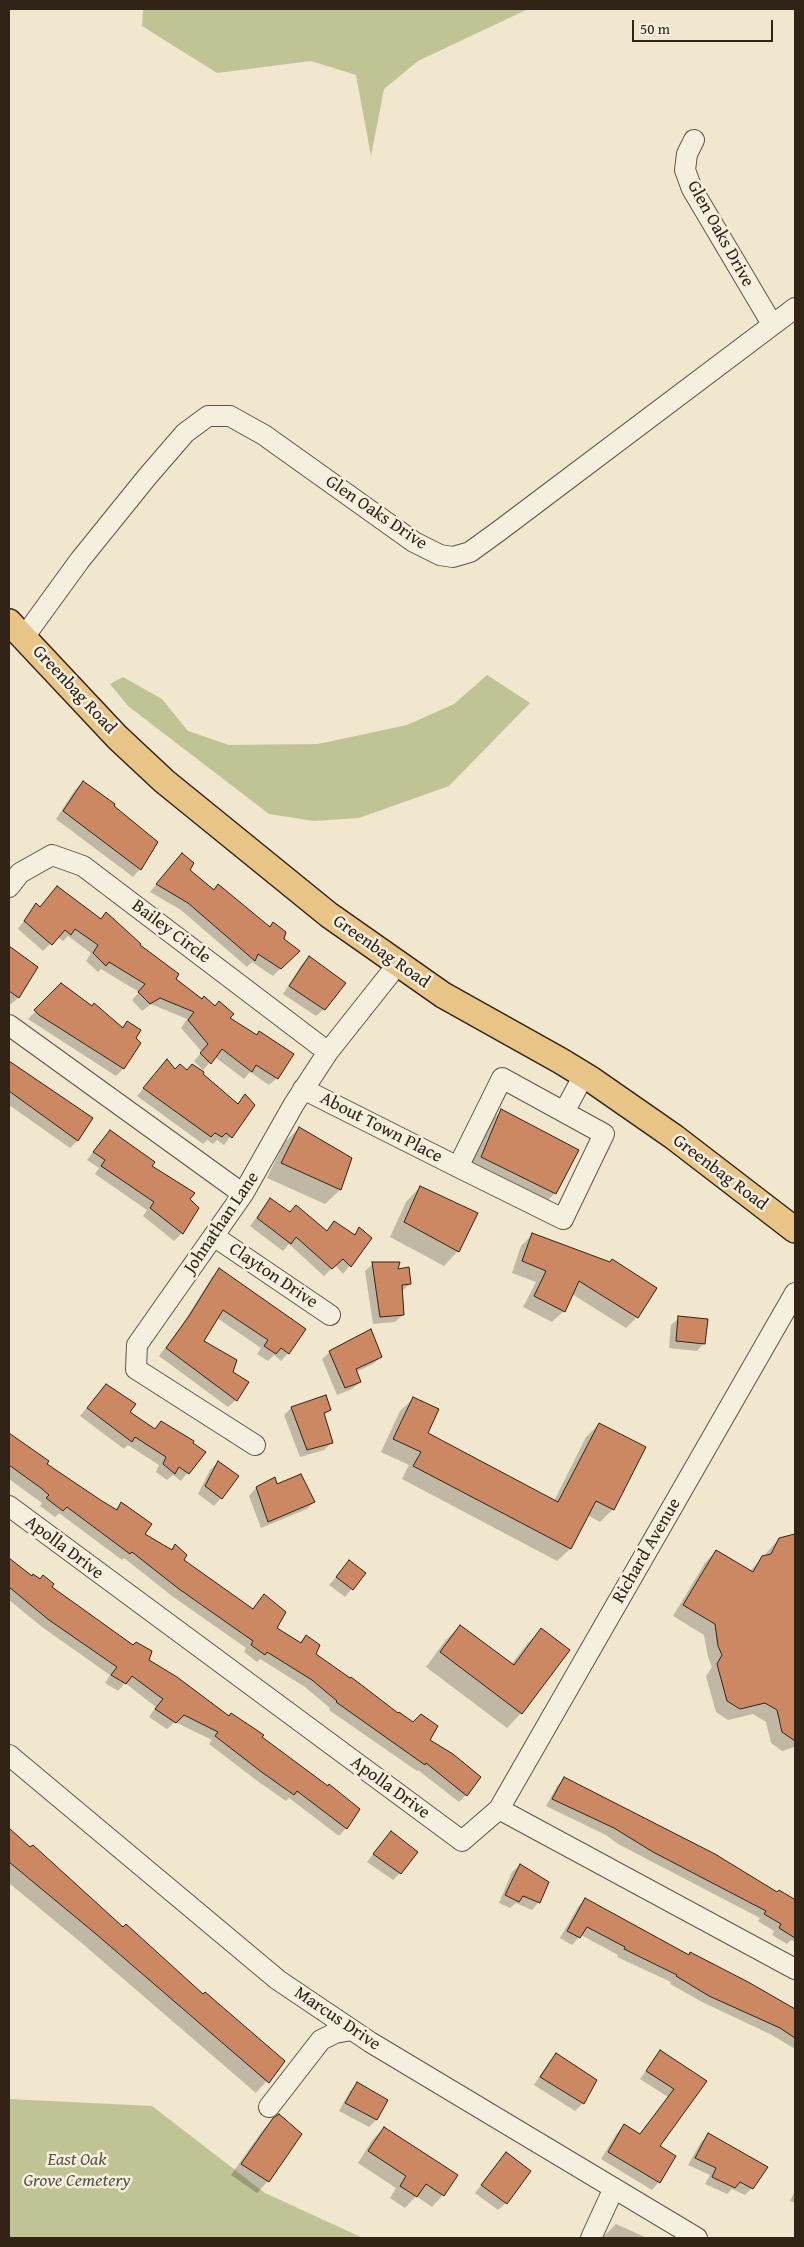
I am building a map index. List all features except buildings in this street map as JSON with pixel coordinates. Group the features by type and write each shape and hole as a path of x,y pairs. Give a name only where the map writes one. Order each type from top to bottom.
{"main road":[{"name":"Greenbag Road","path":"16,629 117,737 164,782 329,915 397,965 443,995 584,1075 674,1138 795,1230"}],"street":[{"name":"Glen Oaks Drive","path":"694,140 687,154 685,170 692,189 772,324"},
{"name":"Glen Oaks Drive","path":"16,629 80,560 147,477 185,434 208,416 230,416 264,435 414,542 440,556 453,557 470,552 492,536 795,308"},
{"name":"Bailey Circle","path":"9,887 20,872 52,855 83,866 328,1052"},
{"name":"Johnathan Lane","path":"255,1445 136,1369 137,1346 215,1237 243,1194 303,1089 328,1052 397,965"},
{"path":"9,1025 243,1194"},
{"path":"564,1112 584,1075"},
{"name":"About Town Place","path":"303,1089 458,1167 562,1219 604,1134 502,1078 458,1167"},
{"name":"Clayton Drive","path":"215,1237 330,1315"},
{"name":"Richard Avenue","path":"500,1809 795,1293"},
{"name":"Apolla Drive","path":"9,1506 462,1841 500,1809"},
{"name":"Marcus Drive","path":"9,1755 278,1980 352,2030 697,2238"},
{"path":"500,1809 795,1969"},
{"path":"269,2106 321,2040 335,2033 352,2030"},
{"path":"591,2238 614,2188"}],"green space":[{"path":"143,9 528,9 418,61 384,89 371,156 356,75 311,61 217,73 142,26"},
{"path":"487,675 530,703 449,786 359,818 314,821 269,814 128,706 110,684 123,677 162,699 188,731 229,745 318,744 407,725 454,704"},
{"name":"East Oak Grove Cemetery","path":"9,2099 152,2106 265,2193 363,2238 9,2238"}]}
